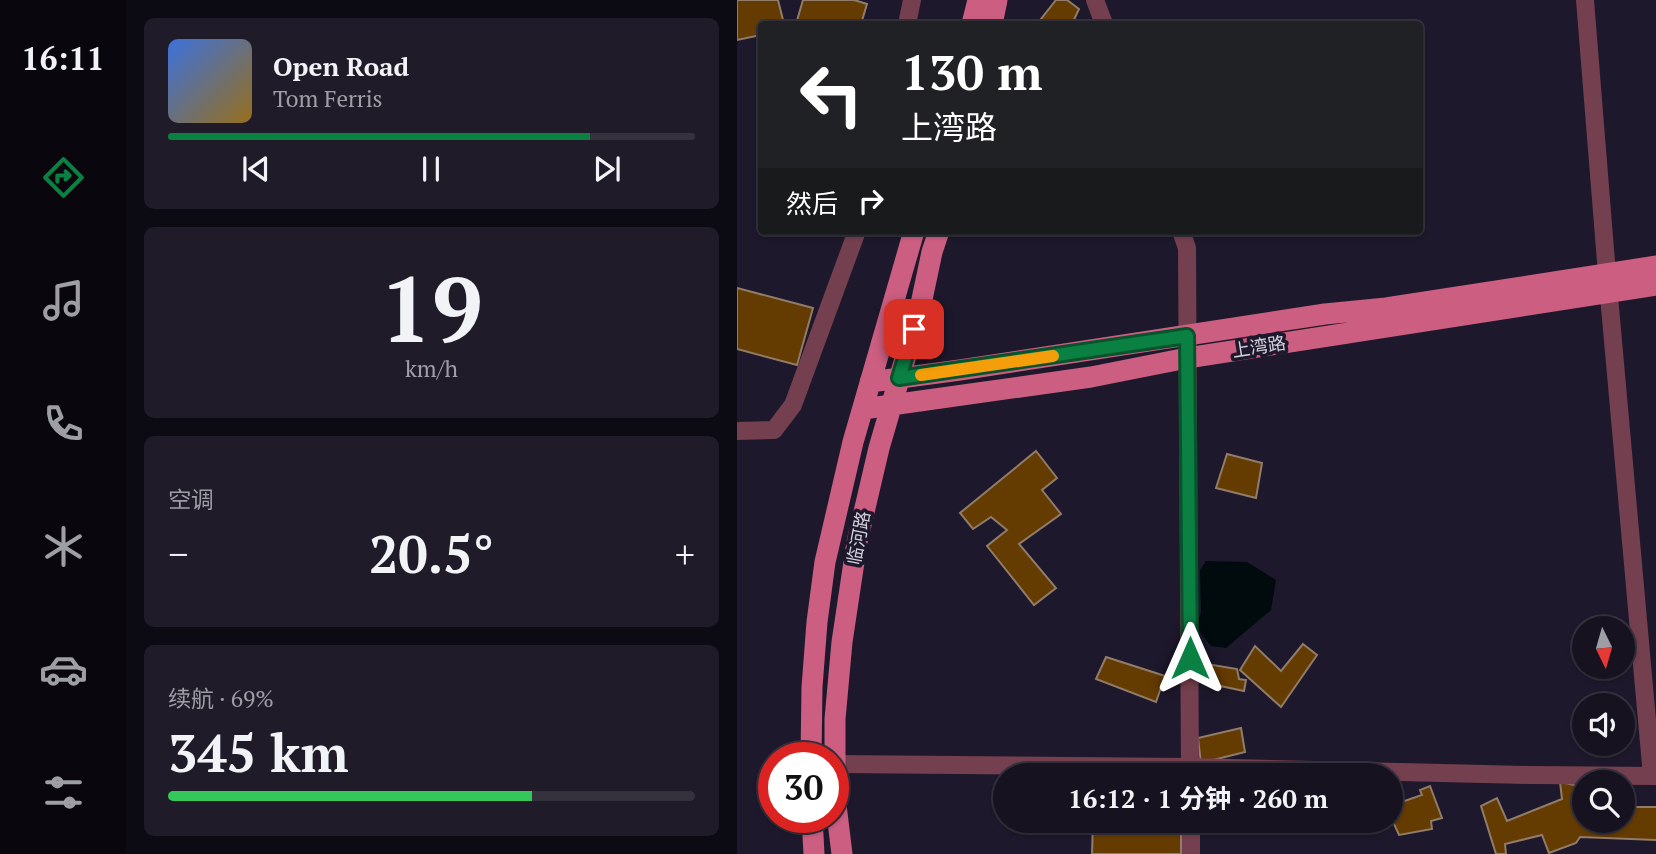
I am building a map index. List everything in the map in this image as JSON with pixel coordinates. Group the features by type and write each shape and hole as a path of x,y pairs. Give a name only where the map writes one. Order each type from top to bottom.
{"main road":[{"path":"973,21 978,0"},
{"path":"993,21 997,0"},
{"name":"临河路","path":"811,742 812,687 825,562 837,505 913,235"},
{"name":"临河路","path":"834,742 842,642 857,542 879,448 921,304 938,235"},
{"name":"上湾路","path":"863,409 1091,377 1607,284 1656,266"},
{"name":"上湾路","path":"871,382 1325,314 1607,284 1656,285"},
{"path":"813,833 814,854"},
{"name":"临河路","path":"839,833 841,854"}],"street":[{"path":"908,21 912,0"},
{"path":"1095,0 1103,21"},
{"path":"1403,774 1654,776 1607,284 1585,0"},
{"path":"737,430 774,430 793,405 856,235"},
{"path":"1182,235 1187,248 1190,763"},
{"path":"849,764 993,767"},
{"path":"1191,833 1191,854"}],"shaded area":[{"path":"1206,561 1247,562 1276,580 1271,610 1226,648 1211,646 1196,627 1201,612 1200,570"}],"building":[{"path":"737,0 778,0 783,21 758,21 758,36 737,40"},
{"path":"803,0 854,0 867,4 862,21 797,21"},
{"path":"1056,0 1067,0 1079,9 1073,21 1039,21"},
{"path":"737,288 813,308 797,365 737,349"},
{"path":"1036,451 1057,478 1042,490 1061,514 1019,544 1056,588 1034,605 987,546 1007,530 991,517 973,529 960,513"},
{"path":"1227,454 1262,463 1256,498 1216,488"},
{"path":"1303,644 1317,655 1281,707 1240,670 1255,646 1281,671"},
{"path":"1106,657 1165,676 1156,702 1096,679"},
{"path":"1195,662 1237,669 1239,679 1246,680 1244,691 1192,680"},
{"path":"1241,728 1245,752 1201,763 1198,738"},
{"path":"1560,782 1572,784 1572,833 1635,833 1635,807 1657,807 1657,840 1580,837 1576,843 1549,853 1542,835 1505,844 1506,854 1496,854 1481,806 1497,798 1507,821 1562,799"},
{"path":"1430,786 1442,818 1431,821 1432,829 1399,835 1398,833 1403,833 1403,802 1422,795 1420,790"},
{"path":"1093,833 1181,833 1181,854 1092,854"}],"slow traffic":[{"path":"921,375 1053,356"}],"route":[{"path":"914,329 899,378 1187,336 1190,658"}]}
